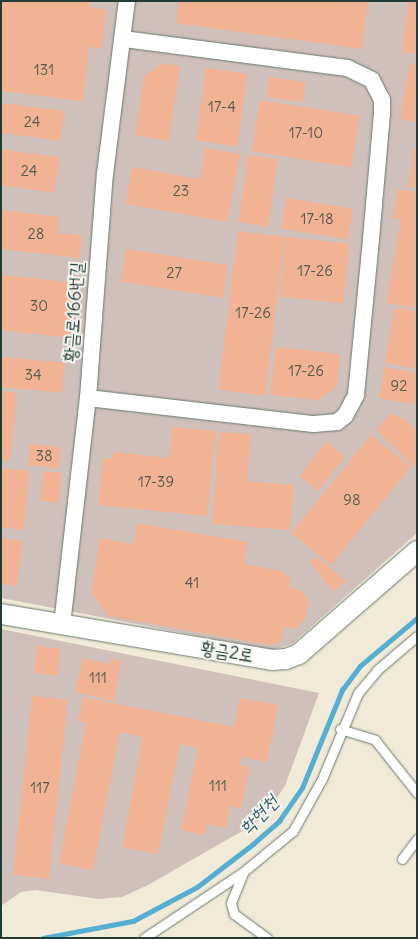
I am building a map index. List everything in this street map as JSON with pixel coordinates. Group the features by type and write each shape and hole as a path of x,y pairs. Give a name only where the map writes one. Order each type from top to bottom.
{"street":[{"name":"황금로166번길","path":"62,625 88,398 104,182 127,1"},
{"path":"88,398 314,424 337,422 345,416 356,396 382,114 382,100 372,80 347,68 123,39"},
{"name":"황금2로","path":"1,614 272,660 286,659 304,651 417,551"}],"lane":[{"path":"144,938 243,872 294,831 322,779 340,729 362,687 377,670 417,636"},
{"path":"340,729 374,740 417,793"},
{"path":"402,859 417,839"},
{"path":"243,872 231,903 234,914 267,938"}],"shaded area":[{"path":"1,1 417,1 417,533 292,644 272,650 1,598"},
{"path":"1,629 319,693 285,786 264,816 251,826 148,885 122,897 99,899 35,890 21,892 1,906"}],"building":[{"path":"1,1 91,1 90,8 106,9 102,48 89,47 83,101 1,91"},
{"path":"179,1 368,1 362,49 176,23"},
{"path":"409,1 417,1 417,54 402,52"},
{"path":"163,63 180,66 169,141 135,135 144,76"},
{"path":"410,63 417,64 417,122 400,119"},
{"path":"206,68 248,74 237,146 196,140"},
{"path":"269,77 306,82 303,102 266,97"},
{"path":"260,100 360,116 352,167 252,151"},
{"path":"1,103 65,111 61,141 1,133"},
{"path":"205,148 240,154 228,222 126,204 132,167 200,179"},
{"path":"414,148 417,149 417,188 408,187"},
{"path":"1,149 59,157 54,193 1,185"},
{"path":"248,155 278,159 268,227 239,222"},
{"path":"398,189 417,192 417,308 386,303 401,220 392,218"},
{"path":"286,198 353,209 348,239 281,229"},
{"path":"1,210 59,217 58,233 82,235 80,258 1,249"},
{"path":"238,231 285,237 265,396 219,390"},
{"path":"286,237 350,244 343,303 280,297"},
{"path":"126,249 228,265 223,298 121,282"},
{"path":"1,275 78,283 72,338 1,330"},
{"path":"394,308 417,311 417,369 385,363"},
{"path":"276,347 340,354 337,387 318,400 270,395"},
{"path":"1,357 65,363 62,392 1,387"},
{"path":"385,367 417,373 417,405 379,398"},
{"path":"1,391 17,393 10,461 1,460"},
{"path":"391,414 403,418 417,431 417,470 376,429"},
{"path":"172,427 216,431 207,516 98,505 103,458 113,459 114,452 169,458"},
{"path":"219,432 251,434 247,481 294,485 290,530 212,524"},
{"path":"371,435 411,467 331,565 292,533"},
{"path":"326,442 345,457 318,491 300,476"},
{"path":"30,444 61,447 59,468 28,465"},
{"path":"1,468 29,471 24,530 1,527"},
{"path":"43,471 62,473 59,503 40,501"},
{"path":"137,523 248,542 244,564 281,571 291,579 289,587 301,590 309,601 305,620 295,629 284,626 281,642 269,645 108,616 91,592 100,538 134,544"},
{"path":"1,538 23,541 17,586 1,584"},
{"path":"316,557 346,581 333,592 310,562"},
{"path":"37,646 61,649 58,676 34,673"},
{"path":"83,658 110,664 111,659 122,661 114,701 75,692"},
{"path":"32,696 68,700 49,879 13,875"},
{"path":"83,697 234,727 240,698 278,705 267,762 242,757 240,765 250,767 241,808 230,806 226,828 207,824 205,835 181,830 198,748 180,744 158,854 122,847 143,737 120,732 93,870 59,863 86,723 78,721"}],"waterway":[{"name":"학현천","path":"43,938 133,921 197,887 253,844 279,821 302,788 342,690 360,666 417,618"}]}
